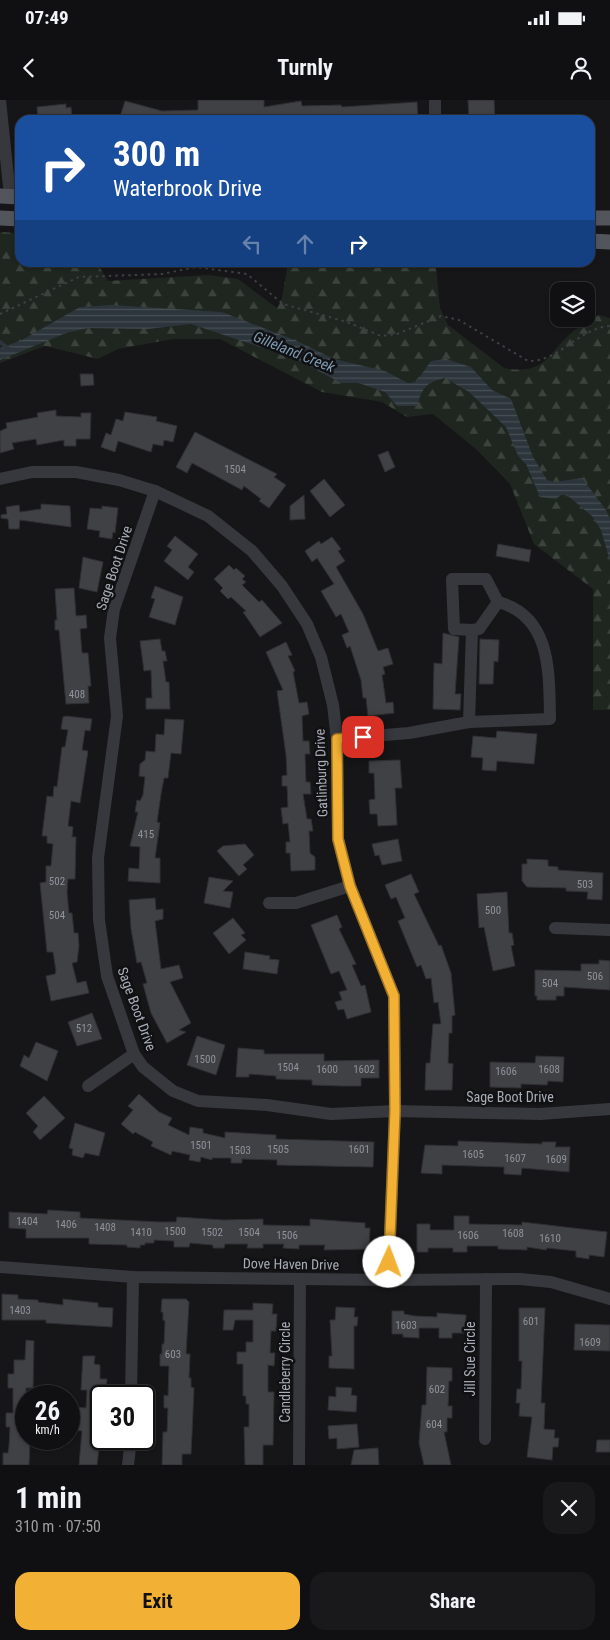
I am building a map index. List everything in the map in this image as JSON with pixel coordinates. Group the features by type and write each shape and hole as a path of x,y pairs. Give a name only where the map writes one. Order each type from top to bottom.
{"main road":[{"path":"0,218 15,219"},
{"path":"595,218 610,218"},
{"path":"595,241 610,242"}],"street":[{"path":"0,100 10,196"},
{"path":"435,100 436,115"},
{"name":"Gatlinburg Drive","path":"0,479 32,472 76,472 119,480 155,491 208,516 252,551 282,586 307,624 320,657 333,705 337,739 338,839 350,886 394,996 395,1111 388,1280"},
{"name":"Sage Boot Drive","path":"155,491 114,609 110,638 117,716 98,858 98,920 107,976 134,1054 143,1067 173,1091 198,1101 267,1105 331,1114 395,1111 540,1114 610,1109"},
{"path":"337,739 409,733 469,722 550,719 547,658 541,637 526,618 513,606 498,602 486,579 452,579 454,629 479,629 498,602"},
{"path":"469,722 472,630"},
{"path":"269,903 296,903 350,886"},
{"path":"555,928 610,930"},
{"path":"88,1086 134,1054"},
{"name":"Dove Haven Drive","path":"0,1267 133,1277 388,1280 520,1279 550,1282 610,1299"},
{"path":"131,1385 133,1277"},
{"name":"Jill Sue Circle","path":"485,1439 486,1278"},
{"name":"Candleberry Circle","path":"299,1465 300,1279"},
{"path":"128,1465 130,1450"}],"path":[{"path":"0,314 79,278 162,274 196,267 247,274 283,304 347,322 381,336 397,334 442,316 459,320 528,361 541,362 596,327 610,326"}],"green space":[{"path":"0,232 15,233 15,267 99,267 108,281 208,275 238,279 277,308 282,298 287,267 436,267 440,308 448,325 504,368 530,369 546,360 578,328 595,327 595,317 599,315 610,318 610,710 593,710 593,589 534,544 510,484 477,450 433,414 407,417 382,402 322,392 220,339 173,339 118,349 98,359 45,346 0,363"}],"water":[{"name":"Gilleland Creek","path":"112,305 222,312 297,341 334,359 385,371 408,383 416,382 431,361 446,359 471,367 492,390 511,399 533,457 547,480 555,482 582,478 606,510 610,519 610,561 601,530 592,516 567,495 561,495 556,499 540,497 526,464 518,456 506,427 469,392 445,378 429,384 423,390 417,406 397,406 385,392 359,383 341,383 296,359 191,324 148,329 88,328 66,333 0,360 0,348 22,340 80,307"}],"building":[{"path":"198,100 264,100 264,107 301,101 302,106 341,105 342,107 417,102 418,115 121,115 125,101 162,111 198,110"},
{"path":"468,100 494,100 495,115 469,115"},
{"path":"66,104 66,108 71,107 72,115 38,115 37,107"},
{"path":"80,374 93,374 94,385 81,386"},
{"path":"56,410 56,416 81,417 81,413 91,413 90,439 76,439 76,446 64,446 64,440 37,445 36,439 12,443 14,449 0,453 0,431 7,428 6,423 38,417 37,413"},
{"path":"125,412 157,417 156,421 177,426 173,442 164,440 163,446 153,444 151,452 118,441 115,452 101,447 106,433 111,435 116,419 123,421"},
{"path":"195,432 277,474 274,477 286,485 269,508 244,486 242,490 192,463 187,473 176,467"},
{"path":"388,451 395,467 385,472 378,455"},
{"path":"324,479 345,505 330,517 310,491"},
{"path":"304,495 305,519 290,520 290,506"},
{"path":"41,504 70,506 71,527 20,520 19,529 9,529 8,519 1,518 1,515 7,514 6,507 19,505 20,512 41,509"},
{"path":"102,506 118,508 115,533 113,532 112,539 99,537 100,531 87,529 90,508 102,509"},
{"path":"175,536 198,554 188,567 194,572 188,580 164,561 172,550 167,546"},
{"path":"332,537 341,549 338,551 345,561 336,567 363,614 378,651 388,648 393,664 383,667 385,674 382,675 386,703 393,702 394,713 368,716 361,680 350,646 347,648 342,635 349,632 341,614 336,617 321,591 334,584 317,558 312,562 305,551 319,541 321,544"},
{"path":"498,544 531,550 529,562 496,556"},
{"path":"83,557 103,562 97,592 79,588"},
{"path":"229,565 245,576 242,579 246,582 242,585 259,602 262,600 282,623 260,637 243,612 246,611 231,597 228,599 220,591 223,588 214,579"},
{"path":"155,586 183,597 175,625 149,617 155,599 151,598"},
{"path":"74,588 76,616 86,615 87,628 80,629 82,653 88,653 91,686 88,686 89,703 66,704 59,630 55,630 55,620 57,620 55,589"},
{"path":"443,633 459,637 455,694 461,694 460,710 433,709 434,663 442,664"},
{"path":"160,639 162,651 165,651 167,661 163,661 166,682 169,682 170,709 146,709 146,698 152,698 151,670 144,671 140,641"},
{"path":"480,639 499,640 498,662 494,661 493,684 479,684"},
{"path":"286,642 292,655 288,656 295,671 293,672 299,703 307,702 309,714 302,716 303,741 309,741 310,754 305,754 306,782 310,782 311,794 303,794 307,819 311,819 313,831 309,831 310,853 315,857 315,870 291,871 290,853 286,853 286,842 290,842 288,823 283,824 281,808 288,807 287,786 282,786 282,776 287,775 286,755 277,691 283,690 266,652"},
{"path":"63,717 92,719 90,731 85,730 82,750 88,751 80,803 71,801 68,826 73,827 72,837 76,837 75,879 68,879 67,893 69,913 72,913 74,933 78,933 79,946 77,962 72,963 77,983 86,981 89,993 51,1001 46,976 55,974 56,971 53,952 47,952 40,883 46,882 46,866 51,866 53,844 47,843 47,836 42,836 47,796 53,797 54,786 57,787 62,747 65,747 68,730 61,729"},
{"path":"165,719 184,720 181,754 171,753 168,778 164,778 161,794 157,822 160,823 155,858 160,858 160,883 128,881 129,868 139,869 140,847 130,846 138,812 135,812 137,800 140,801 143,795 145,777 139,776 140,764 145,760 146,751 155,752 156,734 164,735"},
{"path":"497,731 537,734 534,764 497,761 496,771 482,770 483,758 471,757 473,736 496,738"},
{"path":"400,760 402,788 395,788 397,825 378,826 377,814 370,814 369,800 375,799 374,773 369,773 369,761"},
{"path":"398,839 402,861 382,865 379,855 375,856 372,844"},
{"path":"245,844 254,855 243,865 247,869 239,876 217,851 223,846"},
{"path":"527,859 548,860 548,866 558,867 558,870 603,873 602,900 587,899 588,892 566,891 566,888 527,887 522,881 522,864 527,864"},
{"path":"411,874 419,892 414,894 439,946 441,945 451,973 455,1015 452,1016 452,1033 449,1033 448,1063 453,1064 452,1090 425,1090 426,1063 430,1063 433,1024 441,1024 438,1002 434,1003 431,978 426,979 421,965 417,967 398,921 405,918 396,897 391,899 385,885"},
{"path":"209,877 233,881 223,891 233,892 230,908 204,903"},
{"path":"507,892 509,933 512,933 514,945 511,946 515,966 493,971 484,927 479,928 477,894"},
{"path":"155,898 156,910 163,909 163,919 155,921 161,969 179,965 183,978 170,982 191,1023 179,1030 186,1032 167,1043 151,1013 143,984 147,983 141,962 137,963 131,929 129,900"},
{"path":"337,915 342,927 339,929 356,964 352,965 361,986 365,985 371,1012 347,1019 344,1009 338,1010 335,1002 342,1000 339,992 347,990 339,971 331,974 311,925"},
{"path":"233,918 245,933 241,935 246,940 229,954 213,933"},
{"path":"245,952 270,956 269,959 279,960 277,974 243,969"},
{"path":"599,960 610,961 610,990 564,987 564,996 556,996 556,1000 537,1000 537,996 535,996 535,970 581,971 581,964 599,964"},
{"path":"92,1013 102,1039 77,1046 68,1022"},
{"path":"197,1036 225,1045 216,1075 187,1065"},
{"path":"36,1042 58,1051 47,1081 20,1066 24,1055 29,1058"},
{"path":"238,1048 264,1050 264,1054 324,1054 324,1061 379,1060 379,1078 361,1078 361,1086 341,1086 312,1085 312,1080 276,1079 276,1076 249,1074 249,1077 236,1077"},
{"path":"536,1056 564,1057 563,1082 548,1081 547,1085 521,1084 521,1088 490,1087 490,1062 535,1063"},
{"path":"139,1094 159,1112 172,1118 168,1125 189,1135 190,1127 203,1129 203,1133 225,1138 225,1132 276,1135 276,1139 374,1142 373,1167 277,1165 277,1160 242,1159 242,1163 231,1163 231,1158 212,1158 212,1160 201,1157 200,1162 189,1160 190,1155 172,1151 171,1155 151,1146 153,1142 135,1132 133,1134 121,1124 133,1110 128,1106"},
{"path":"44,1096 65,1118 40,1140 33,1132 38,1126 26,1113"},
{"path":"75,1123 105,1133 99,1156 85,1153 83,1158 72,1155 73,1149 69,1148"},
{"path":"458,1141 542,1144 542,1142 556,1142 555,1147 570,1147 569,1172 522,1168 521,1175 504,1174 504,1167 442,1165 442,1174 421,1173 425,1145 458,1146"},
{"path":"48,1210 80,1212 80,1218 160,1222 176,1222 177,1217 224,1220 263,1219 263,1225 310,1226 310,1219 365,1223 365,1228 370,1228 369,1249 324,1250 325,1245 299,1245 299,1249 283,1248 284,1244 263,1244 263,1248 247,1248 248,1244 225,1244 224,1248 213,1248 213,1245 190,1243 189,1247 174,1247 174,1241 154,1240 154,1243 140,1245 140,1248 127,1247 127,1245 89,1244 89,1238 26,1238 26,1229 9,1228 9,1212 47,1214"},
{"path":"454,1216 469,1216 469,1224 522,1225 522,1222 607,1232 604,1257 589,1255 589,1259 576,1257 576,1251 527,1247 527,1250 498,1249 498,1246 467,1246 467,1252 453,1252 453,1248 428,1248 428,1252 417,1252 417,1224 430,1224 430,1230 454,1230"},
{"path":"2,1294 18,1295 18,1299 38,1300 38,1302 63,1305 63,1299 98,1303 98,1307 113,1308 112,1327 46,1323 46,1320 2,1320"},
{"path":"162,1299 186,1299 189,1302 186,1354 190,1354 189,1378 191,1378 191,1387 194,1388 191,1454 182,1454 182,1465 162,1465 163,1432 167,1432 168,1408 164,1408 164,1395 168,1396 169,1366 160,1366 160,1354 162,1354 162,1344 164,1344 165,1321 163,1320 163,1312 161,1312"},
{"path":"253,1303 273,1304 272,1314 277,1314 276,1331 271,1331 270,1353 275,1353 274,1366 268,1365 268,1392 274,1392 273,1445 263,1445 263,1465 245,1465 244,1427 249,1427 249,1404 246,1404 246,1396 243,1396 243,1364 237,1364 237,1352 246,1352 246,1342 253,1342 253,1320 235,1320 233,1330 223,1330 224,1310 253,1310"},
{"path":"336,1307 355,1308 354,1317 358,1317 357,1326 354,1326 354,1369 329,1368 329,1356 332,1356 330,1320 335,1320"},
{"path":"519,1308 545,1308 541,1403 545,1403 544,1429 555,1430 554,1438 559,1438 558,1447 553,1447 552,1460 527,1457 532,1417 519,1416 520,1403 516,1403 517,1389 521,1389 522,1361 519,1361"},
{"path":"392,1311 404,1311 404,1314 415,1316 437,1317 437,1313 466,1315 465,1333 452,1333 452,1338 439,1338 439,1328 419,1328 419,1338 403,1337 403,1334 392,1334"},
{"path":"575,1324 610,1325 610,1351 574,1350"},
{"path":"26,1340 34,1341 33,1385 15,1385 15,1450 30,1450 29,1465 3,1465 3,1453 8,1453 9,1446 10,1427 6,1427 6,1413 13,1413 13,1388 8,1388 8,1374 14,1374 14,1360 25,1360"},
{"path":"83,1356 95,1356 94,1364 100,1365 100,1379 107,1379 106,1385 90,1385 90,1450 99,1450 97,1465 79,1465 82,1431 80,1431 80,1407 86,1408 87,1390 81,1390"},
{"path":"427,1367 452,1368 452,1381 449,1381 448,1406 452,1406 452,1418 447,1418 447,1432 444,1432 451,1465 424,1465 419,1443 422,1405 426,1405"},
{"path":"336,1387 352,1388 351,1395 357,1396 356,1412 328,1410 329,1396 336,1397"},
{"path":"357,1424 359,1447 337,1449 337,1438 329,1439 328,1426"},
{"path":"597,1440 610,1440 610,1452 596,1452"},
{"path":"378,1448 379,1465 351,1465 354,1450"}],"waterway":[{"path":"0,342 8,348"}],"route":[{"path":"363,737 337,739 338,839 350,886 394,996 396,1016 395,1111 389,1262"}]}
